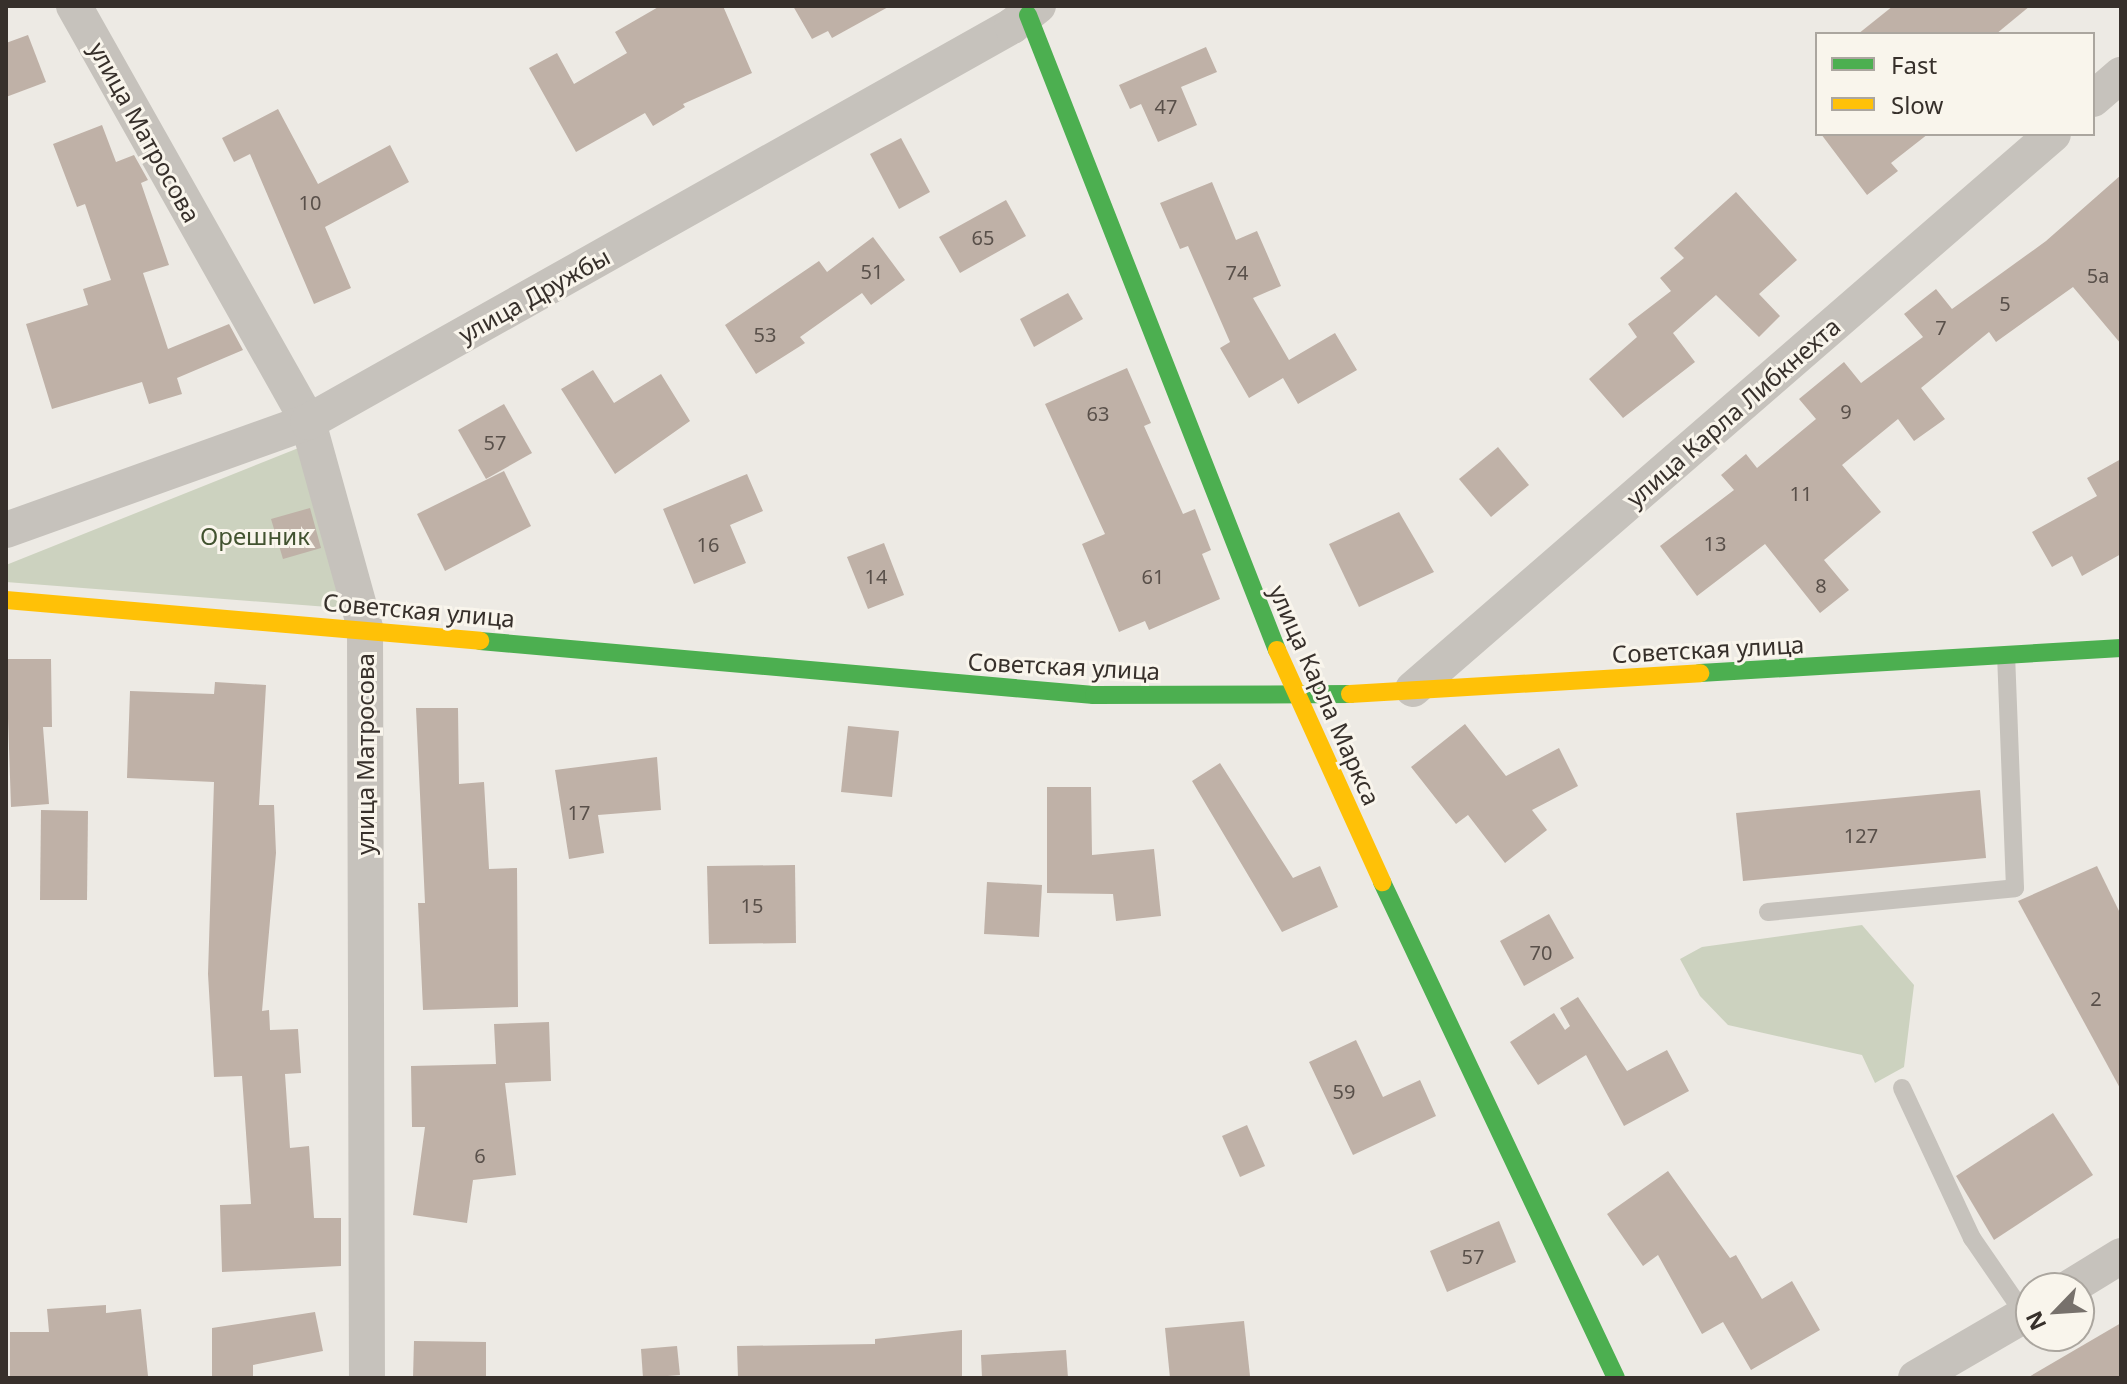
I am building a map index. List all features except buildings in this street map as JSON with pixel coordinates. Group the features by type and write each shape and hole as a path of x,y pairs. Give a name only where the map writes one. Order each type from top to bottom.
{"street":[{"name":"улица Матросова","path":"74,6 308,422 365,628 367,1378"},
{"name":"улица Дружбы","path":"6,530 308,422 1020,13"},
{"name":"улица Карла Маркса","path":"1020,13 1295,697 1616,1378"},
{"path":"2095,97 2121,75"},
{"name":"улица Карла Либкнехта","path":"1413,689 2051,136"},
{"name":"Советская улица","path":"6,600 365,628 933,683 1094,695 1295,697 2121,648"},
{"path":"2095,1272 2121,1256"},
{"path":"1916,1378 2015,1321"}],"lane":[{"path":"1768,912 2015,888 2006,656"},
{"path":"1902,1088 1972,1238 2015,1296"}],"green space":[{"name":"Орешник","path":"301,447 341,608 6,582 6,565"},
{"path":"1862,925 1914,985 1904,1067 1875,1083 1862,1055 1728,1025 1700,996 1680,959 1702,947"}],"traffic: fast":[{"path":"1028,15 1277,650"},
{"path":"480,641 1094,695 1350,694"},
{"path":"1700,673 2121,648"},
{"path":"1382,882 1616,1378"}],"traffic: slow":[{"path":"6,600 480,641"},
{"path":"1277,650 1382,882"},
{"path":"1350,694 1700,673"}]}
